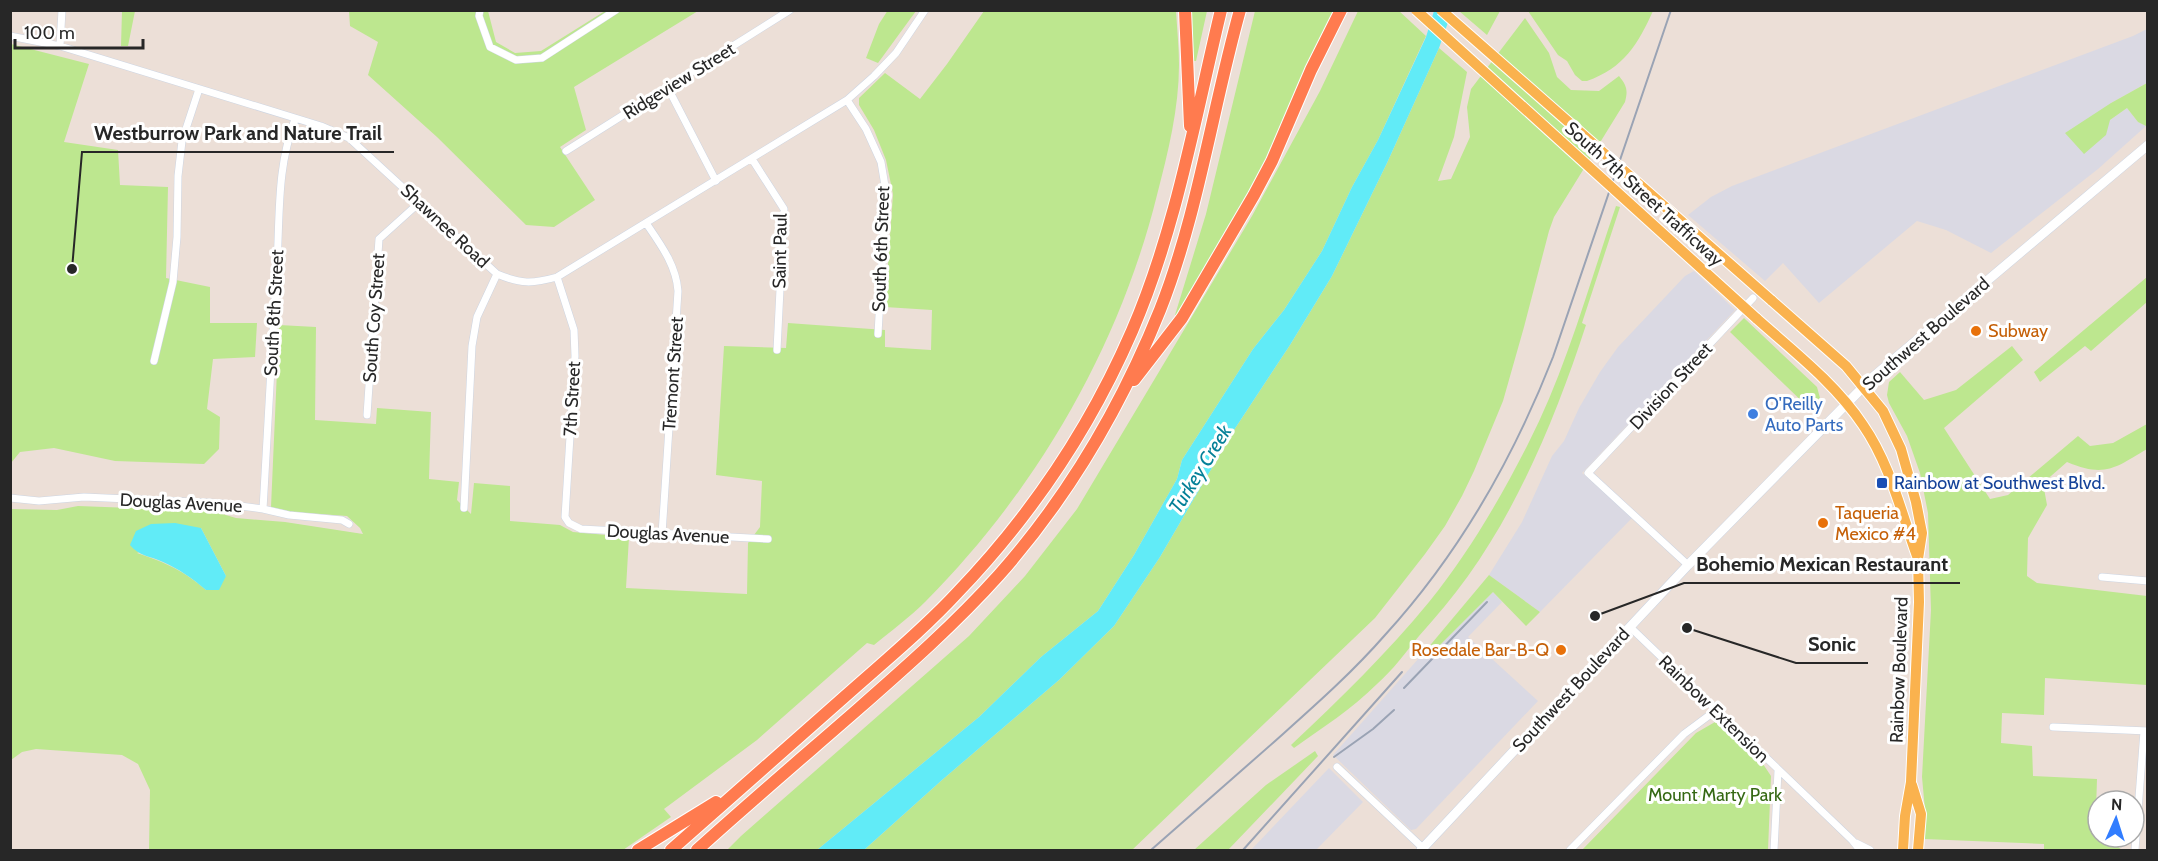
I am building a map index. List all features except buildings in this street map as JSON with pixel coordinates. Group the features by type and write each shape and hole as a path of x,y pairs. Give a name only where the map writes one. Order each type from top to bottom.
{"highway":[{"path":"1185,10 1186,76 1191,140"},
{"path":"671,850 914,636 956,595 1016,525 1091,415 1132,332 1164,243 1221,10"},
{"path":"697,850 929,647 993,582 1034,532 1093,447 1118,401 1160,310 1200,180 1240,10"},
{"path":"1118,401 1182,318 1254,195 1341,10"},
{"path":"638,850 740,788"},
{"path":"708,850 726,824"}],"main road":[{"name":"South 7th Street Trafficway","path":"1416,10 1826,381 1847,404"},
{"name":"South 7th Street Trafficway","path":"1441,10 1846,366 1863,387"},
{"name":"Southwest Boulevard","path":"1423,850 1688,565 1873,376 2148,145"},
{"name":"Rainbow Boulevard","path":"1863,387 1883,411 1901,449 1922,533 1918,559 1919,602 1911,782 1905,816 1903,850"},
{"name":"Rainbow Boulevard","path":"1847,404 1863,424 1891,479 1918,559"},
{"name":"Rainbow Boulevard","path":"1911,782 1921,814 1918,850"}],"street":[{"path":"60,46 62,10"},
{"path":"480,10 479,16 490,46 516,60 542,58 616,10"},
{"name":"Ridgeview Street","path":"566,151 790,10"},
{"name":"Shawnee Road","path":"10,36 60,46 321,126 349,138 497,274 517,282 538,282 557,277 847,100 896,53 925,10"},
{"path":"668,88 716,181"},
{"path":"154,361 173,282 182,141 199,89"},
{"name":"South 6th Street","path":"847,100 866,129 881,162 886,192 878,334"},
{"name":"South 8th Street","path":"263,509 278,255 278,198 286,143 295,118"},
{"name":"Saint Paul","path":"752,159 784,209 777,350"},
{"name":"South Coy Street","path":"367,415 379,239 420,202"},
{"name":"Tremont Street","path":"646,223 671,262 677,276 678,291 662,534"},
{"path":"464,508 472,346 477,317 497,274"},
{"name":"7th Street","path":"557,277 574,330 575,356 565,517 569,524"},
{"name":"Division Street","path":"1688,565 1588,473 1753,298"},
{"name":"Douglas Avenue","path":"10,498 39,501 84,497 217,503 289,515 342,520 349,524"},
{"name":"Douglas Avenue","path":"569,524 581,529 768,539"},
{"path":"2102,577 2148,581"},
{"name":"Rainbow Extension","path":"1630,627 1860,850"},
{"path":"1570,850 1684,735 1715,711"},
{"path":"2053,727 2146,731 2135,850"},
{"path":"1337,767 1423,850"},
{"path":"1774,850 1778,771"},
{"name":"Rainbow Extension","path":"1852,840 1870,850"}],"shaded area":[{"path":"2147,29 2147,83 2111,103 2110,120 2127,108 2138,122 2146,126 2098,169 1991,253 1946,230 1917,221 1819,303 1783,263 1765,281 1688,215 1711,197 1732,186"},
{"path":"1694,271 1735,310 1582,473 1632,518 1540,612 1489,575 1522,522 1552,456 1564,441 1579,408 1600,372 1618,347 1685,276"},
{"path":"1493,592 1502,602 1468,637 1538,701 1416,829 1411,830 1333,755 1427,649 1436,649"},
{"path":"1329,768 1363,802 1316,850 1251,850"}],"green space":[{"path":"888,10 916,11 878,63 866,58 879,24"},
{"path":"1398,10 1426,36 1378,140 1352,187 1322,251 1284,310 1253,349 1182,460 1177,479 1134,555 1098,611 1041,657 979,717 817,850 727,850 969,636 1025,576 1077,509 1252,216 1320,91 1358,11"},
{"path":"122,11 135,11 128,46 121,46"},
{"path":"349,11 488,11 496,42 515,53 541,51 605,11 698,11 574,87 586,130 560,147 595,200 554,227 526,225 437,137 368,75 378,42 350,26"},
{"path":"984,11 1176,11 1179,51 1177,98 1165,163 1141,252 1096,361 1069,413 1038,464 1004,512 966,558 907,618 874,645 867,643 757,740 664,809 671,817 623,850 149,850 150,790 138,764 122,755 36,749 22,752 11,760 11,509 57,510 78,506 212,511 236,518 285,522 363,534 347,516 292,512 271,507 279,325 316,327 315,420 376,424 377,408 431,412 429,479 459,482 457,500 471,514 474,483 510,486 510,521 560,525 573,532 629,537 626,588 747,594 748,543 760,527 762,481 716,475 724,346 786,348 788,323 885,330 885,347 931,350 932,310 885,307 893,194 886,160 874,130 859,105 859,98 885,73 920,99","holes":["201,528 226,576 206,590 174,568 137,553"]},
{"path":"1190,11 1207,11 1196,61 1192,61"},
{"path":"1255,11 1336,11 1264,167 1178,315 1175,315 1206,214"},
{"path":"1459,11 1500,11 1487,35"},
{"path":"1528,11 1653,11 1642,34 1620,62 1600,76 1582,81 1575,75 1567,61 1558,55"},
{"path":"1525,18 1549,53 1557,77 1571,90 1599,91 1619,76 1626,88 1625,102 1554,217 1503,401 1462,496 1445,526 1375,618 1132,850 864,850 1059,680 1114,626 1160,557 1234,430 1332,276 1439,48 1467,72 1454,137 1438,181 1451,179 1470,137 1467,107 1471,89"},
{"path":"11,44 89,64 64,142 118,150 120,185 168,187 166,278 210,287 210,323 257,323 255,357 213,359 207,409 220,417 219,449 204,464 115,461 54,448 20,452 11,463"},
{"path":"2147,83 2148,125 2138,122 2127,108 2110,120 2106,135 2084,154 2065,133 2111,103"},
{"path":"1616,206 1620,207 1582,323 1586,325 1563,390 1536,455 1505,518 1456,592 1388,673 1347,710 1294,748 1291,745 1363,675 1429,602 1457,565 1495,506 1542,416 1554,387"},
{"path":"2147,277 2147,302 2091,351 2085,346 2040,382 2034,372"},
{"path":"1744,318 1817,387 1820,398 1814,413 1730,332"},
{"path":"2012,346 2023,360 1944,428 1990,499 2008,495 2078,436 2090,446 2113,443 2147,424 2147,449 2118,466 2101,470 2080,467 2067,462 2043,483 2047,505 2028,538 2027,576 2037,583 2147,596 2147,685 2045,678 2044,715 2002,713 2001,743 2032,746 2033,776 2097,779 2097,789 2086,789 2086,849 2122,850 2044,850 2044,844 1924,839 1925,810 1922,777 1931,610 1928,513 1920,473 1907,436 1887,395 1889,382 1900,372 1924,400 1956,390"},
{"path":"1489,575 1540,612 1526,626 1493,592 1436,649 1427,649"},
{"name":"Mount Marty Park","path":"1715,722 1763,764 1771,776 1768,850 1582,850 1696,733"},
{"path":"1315,751 1318,756 1228,850 1194,850 1266,785"}],"water":[{"name":"Turkey Creek","path":"1434,11 1452,11 1439,48 1387,163 1332,276 1234,430 1160,557 1114,626 1059,680 864,850 817,850 979,717 1041,657 1098,611 1134,555 1177,479 1182,460 1253,349 1284,310 1322,251 1352,187 1378,140 1426,37"},
{"path":"175,523 201,528 226,576 219,590 206,590 180,571 141,554 130,545 136,531 151,524"}],"railway":[{"path":"1151,850 1317,703 1372,649 1437,572 1482,504 1520,432 1553,357 1671,10"},
{"path":"1404,688 1487,602"},
{"path":"1243,850 1402,672"},
{"path":"1334,757 1373,729 1394,710"}],"place":[{"name":"Westburrow Park and Nature Trail","path":"72,269"},
{"name":"Subway","path":"1976,331"},
{"name":"O'Reilly Auto Parts","path":"1753,414"},
{"name":"Rainbow at Southwest Blvd.","path":"1882,483"},
{"name":"Taqueria Mexico #4","path":"1823,523"},
{"name":"Bohemio Mexican Restaurant","path":"1595,616"},
{"name":"Sonic","path":"1687,628"},
{"name":"Rosedale Bar-B-Q","path":"1561,650"}]}
